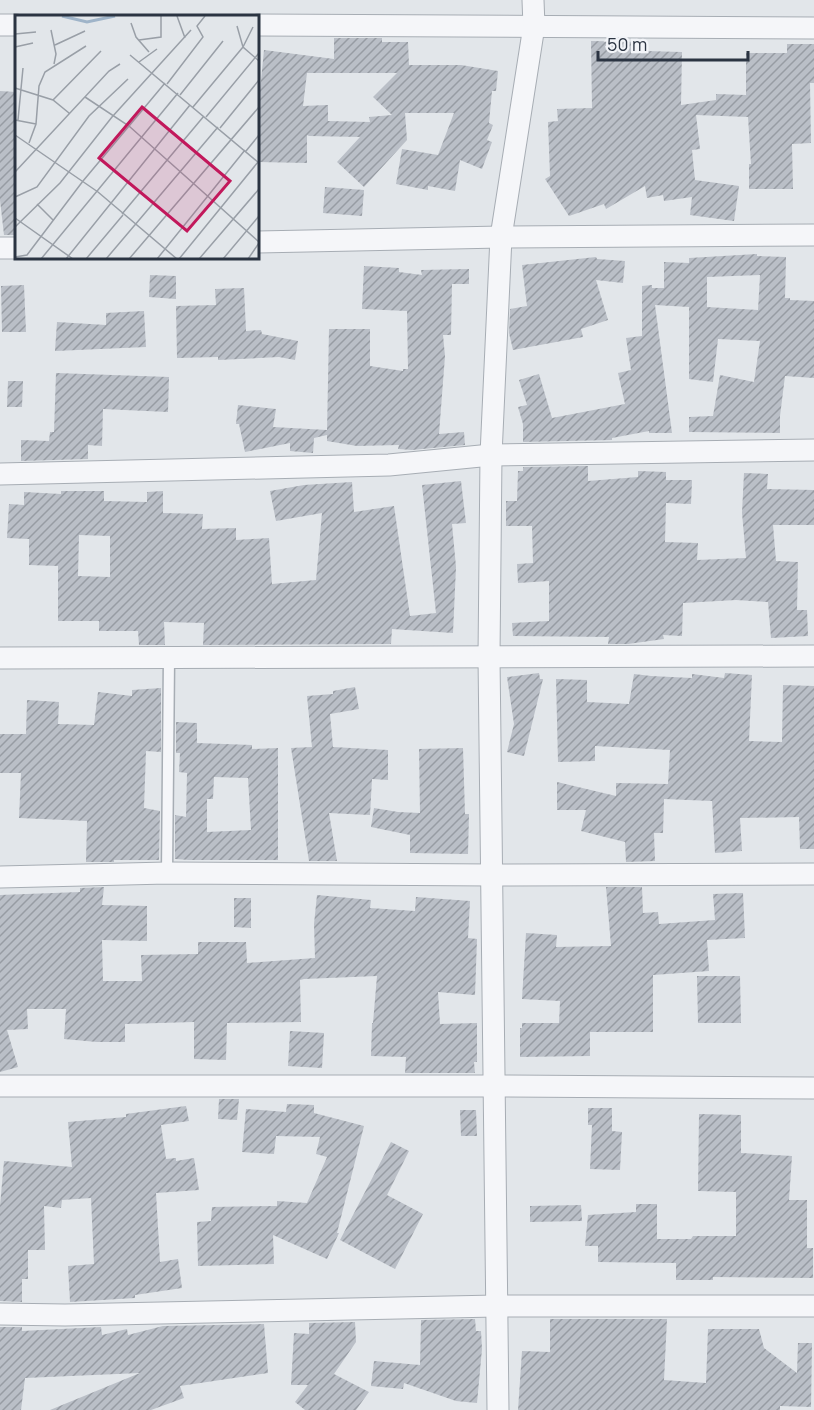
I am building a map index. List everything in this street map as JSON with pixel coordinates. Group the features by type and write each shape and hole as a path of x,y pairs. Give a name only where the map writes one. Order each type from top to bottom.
{"street":[{"path":"498,1410 489,657 491,455 501,237 534,26 533,0"},
{"path":"260,25 814,28"},
{"path":"260,242 501,237 814,235"},
{"path":"0,474 389,465 491,455 814,450"},
{"path":"0,658 814,656"},
{"path":"0,877 167,873 814,874"},
{"path":"0,1086 814,1088"},
{"path":"0,1314 65,1316 496,1306 814,1306"}],"lane":[{"path":"167,873 169,658"}],"building":[{"path":"334,38 382,38 382,42 408,42 409,65 461,65 498,71 496,91 492,91 489,123 493,125 487,140 492,142 482,169 460,160 455,191 428,186 428,190 396,184 402,149 438,155 454,113 405,113 407,140 364,187 337,162 360,137 307,135 307,163 260,162 260,91 264,50 334,59","holes":["307,73 397,73 373,97 392,115 369,117 370,122 328,121 328,105 303,106"]},
{"path":"591,41 645,42 645,51 682,52 681,105 716,100 716,94 746,95 746,53 787,53 787,44 814,44 814,83 810,83 811,143 792,144 793,189 749,189 749,164 751,164 748,117 696,115 700,149 692,150 695,180 739,186 734,221 690,215 692,197 664,201 663,195 647,198 645,186 606,209 604,204 569,216 545,179 550,176 548,122 558,121 557,109 592,108"},
{"path":"0,91 15,92 15,235 4,235 0,200"},
{"path":"325,187 364,190 362,216 323,213"},
{"path":"757,254 757,256 786,257 785,298 814,301 814,378 785,376 780,433 689,432 689,417 713,416 720,375 754,382 760,341 718,339 713,382 689,379 689,307 655,305 672,433 649,433 649,431 612,438 612,440 523,442 523,424 518,407 527,405 519,380 539,374 552,418 625,404 618,373 631,370 626,338 642,336 642,286 652,285 652,288 664,288 664,262 689,263 689,258","holes":["760,275 758,310 707,307 707,277"]},
{"path":"596,257 597,259 625,261 623,283 596,280 608,320 581,329 583,337 513,350 509,333 510,309 527,306 522,265"},
{"path":"364,266 399,268 399,272 422,275 421,270 469,269 469,284 452,284 451,335 443,335 445,356 439,434 464,432 465,445 412,450 398,449 399,445 357,446 327,441 327,435 314,438 313,453 290,451 290,443 245,452 239,424 236,424 238,405 276,409 273,427 327,430 327,432 329,329 370,329 370,366 403,371 403,369 408,369 407,311 362,309"},
{"path":"150,275 176,276 176,299 149,297"},
{"path":"24,285 26,332 2,332 1,286"},
{"path":"244,288 246,331 261,330 262,334 298,341 295,360 279,357 218,360 218,357 177,358 176,306 216,305 215,289"},
{"path":"144,311 146,347 55,351 57,322 106,325 106,313"},
{"path":"56,373 169,377 168,412 103,409 102,446 88,445 88,459 21,461 21,440 49,441 50,432 54,432"},
{"path":"8,381 23,381 22,407 7,407"},
{"path":"588,466 588,481 638,477 638,471 666,472 666,480 692,480 691,504 666,503 665,542 698,543 697,560 746,558 742,513 744,473 768,474 767,489 814,490 814,525 773,525 776,561 798,562 797,610 807,610 808,636 771,638 768,602 736,600 683,603 682,636 663,635 664,639 608,644 609,637 513,636 512,623 549,621 549,581 518,583 517,564 533,563 532,526 506,526 506,501 517,501 518,471 523,471 523,467"},
{"path":"461,481 466,523 452,524 456,567 453,633 392,629 391,644 203,645 204,623 164,622 165,645 139,645 138,631 99,631 99,621 58,621 58,566 29,565 29,539 7,538 9,504 24,505 24,492 61,494 61,491 104,491 104,501 147,502 147,492 163,491 163,513 203,514 202,529 236,528 236,540 269,538 272,584 316,580 322,513 276,521 270,491 304,485 352,482 354,512 394,506 410,616 436,613 422,485","holes":["79,535 110,536 110,577 78,576"]},
{"path":"539,673 540,679 543,679 524,756 507,752 514,724 507,677"},
{"path":"725,673 752,675 749,741 782,742 783,685 814,686 814,849 800,849 799,817 740,818 742,851 715,853 712,801 664,799 663,833 654,833 655,861 626,862 625,842 581,831 586,810 557,810 557,782 616,796 616,783 668,784 670,750 595,746 595,761 558,762 556,679 587,680 587,702 629,704 634,674 692,678 692,674 724,678"},
{"path":"355,687 359,709 330,714 333,747 388,750 388,780 372,779 370,815 329,813 337,861 309,861 291,748 312,747 307,696 333,694 333,691"},
{"path":"161,688 161,752 146,751 144,808 160,811 159,860 86,862 87,821 19,818 21,773 0,773 0,734 26,734 27,700 59,702 58,724 94,725 98,692 132,696 132,690"},
{"path":"176,722 197,723 197,743 252,745 252,749 278,748 278,860 175,859 175,815 186,817 187,773 179,772 180,753 176,753","holes":["214,777 248,778 251,830 207,832 207,799 213,799"]},
{"path":"463,748 465,814 469,814 468,854 410,853 410,835 371,827 374,808 420,813 419,749"},
{"path":"104,887 102,905 147,906 147,941 102,940 103,981 142,981 141,955 198,954 198,942 246,942 247,963 315,958 314,924 317,895 371,900 370,908 415,911 416,897 470,901 468,938 477,939 475,995 438,992 440,1024 477,1023 475,1073 405,1073 406,1057 371,1056 377,976 300,980 301,1022 227,1023 226,1060 194,1059 194,1022 125,1024 125,1042 97,1042 64,1039 66,1009 27,1009 28,1029 7,1030 18,1067 0,1072 0,895 80,892 80,888"},
{"path":"606,887 642,887 643,913 658,912 659,924 715,920 713,894 743,893 745,938 707,940 709,971 653,975 653,1032 590,1032 590,1056 520,1057 522,1023 559,1023 560,1001 522,999 526,933 557,935 556,947 611,946"},
{"path":"234,898 251,898 251,928 234,927"},
{"path":"697,976 740,976 741,1023 698,1023"},
{"path":"290,1031 324,1033 322,1068 288,1066"},
{"path":"219,1099 239,1099 237,1120 218,1119"},
{"path":"287,1104 314,1105 314,1113 364,1126 337,1233 339,1233 327,1259 273,1235 274,1264 198,1266 197,1222 211,1221 212,1207 277,1206 277,1201 307,1203 327,1157 316,1154 320,1137 276,1136 274,1154 242,1152 246,1109 286,1112"},
{"path":"186,1106 189,1121 161,1125 166,1159 176,1158 176,1161 194,1158 199,1190 156,1193 160,1262 178,1259 182,1288 135,1295 135,1298 70,1302 68,1266 94,1264 91,1198 62,1200 61,1208 44,1206 45,1250 28,1250 28,1279 22,1279 22,1302 0,1301 0,1206 4,1161 72,1167 68,1122 126,1117 126,1114"},
{"path":"588,1108 612,1108 612,1131 622,1132 620,1170 590,1169 592,1125 588,1125"},
{"path":"460,1110 476,1110 477,1136 461,1136"},
{"path":"699,1114 741,1115 741,1153 792,1156 789,1200 807,1200 807,1248 813,1248 813,1278 713,1277 713,1280 676,1280 676,1263 598,1262 598,1246 585,1246 588,1215 636,1212 636,1204 657,1204 657,1239 736,1236 736,1192 698,1191"},
{"path":"391,1142 409,1151 387,1195 423,1214 395,1269 340,1240"},
{"path":"581,1205 582,1221 530,1222 530,1206"},
{"path":"475,1319 476,1331 481,1331 482,1349 477,1403 456,1401 404,1383 403,1389 371,1386 374,1361 420,1365 421,1320"},
{"path":"550,1319 667,1319 664,1380 706,1383 708,1329 759,1329 764,1348 797,1373 798,1343 812,1343 811,1407 780,1406 780,1410 518,1410 522,1351 550,1352"},
{"path":"355,1322 356,1342 334,1374 369,1392 356,1410 305,1410 295,1402 308,1385 291,1385 294,1333 309,1334 309,1323"},
{"path":"264,1324 268,1373 180,1386 184,1398 151,1410 50,1410 140,1373 25,1378 21,1410 0,1410 0,1327 22,1327 22,1331 101,1327 102,1335 127,1329 128,1335 163,1326"}]}
